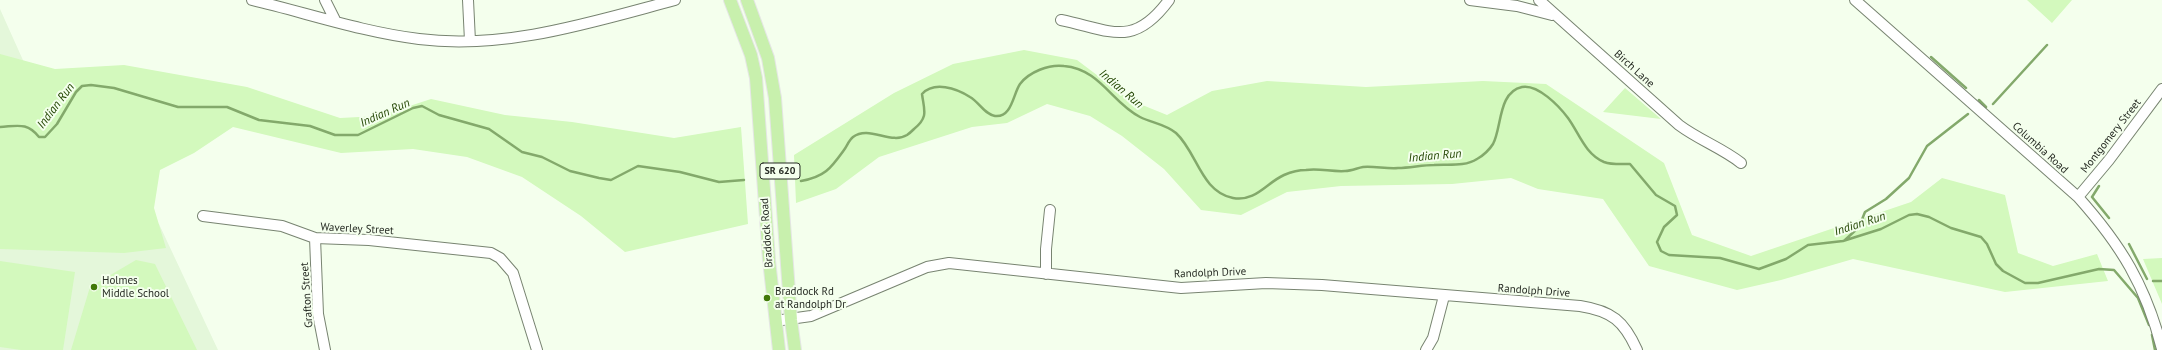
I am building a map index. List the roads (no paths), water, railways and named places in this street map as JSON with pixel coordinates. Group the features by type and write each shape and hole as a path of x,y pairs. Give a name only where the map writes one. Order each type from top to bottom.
{"main road":[{"name":"Braddock Road","path":"730,0 751,55 756,78 775,321 779,350"},
{"name":"Braddock Road","path":"747,0 762,37 773,84 791,320 795,350"}],"street":[{"path":"252,0 336,22 420,39 470,40 532,35 577,26 660,2 674,0"},
{"path":"326,0 336,22"},
{"path":"468,0 470,40"},
{"path":"1061,20 1081,24 1098,31 1130,31 1151,21 1170,0"},
{"path":"1470,0 1543,11 1558,17"},
{"name":"Birch Lane","path":"1539,0 1679,125 1703,142 1718,148 1741,163"},
{"name":"Columbia Road","path":"1855,0 2078,197 2103,225 2135,276 2153,313 2162,349"},
{"name":"Montgomery Street","path":"2078,197 2109,160 2162,89"},
{"path":"1046,274 1046,249 1050,210"},
{"name":"Waverley Street","path":"204,216 282,226 315,238 369,240 487,252 500,258 513,273 537,350"},
{"name":"Grafton Street","path":"315,238 318,314 326,350"},
{"name":"Randolph Drive","path":"775,321 791,320 811,316 829,310 913,272 940,264 971,264 1046,274 1181,288 1266,283 1580,306 1602,310 1622,324 1637,350"},
{"path":"1426,350 1434,333 1444,296"}],"waterway":[{"path":"1993,104 2047,45"},
{"path":"1931,57 1966,88"},
{"name":"Indian Run","path":"801,181 816,177 827,171 844,150 849,141 859,134 866,133 894,138 908,134 919,125 924,117 922,94 927,90 945,87 958,91 973,99 991,115 1001,116 1009,109 1020,84 1024,80 1034,73 1052,66 1076,68 1087,73 1105,87 1130,111 1140,117 1172,130 1183,141 1206,180 1222,194 1233,198 1254,195 1278,178 1297,171 1316,169 1348,171 1363,167 1402,168 1430,165 1456,165 1472,162 1484,154 1493,144 1502,111 1509,96 1514,90 1522,87 1528,87 1541,92 1559,108 1568,118 1583,143 1592,154 1610,164 1630,164 1656,195 1675,206 1677,215 1664,227 1657,242 1661,251 1669,255 1720,258 1759,269 1786,259 1808,245 1843,241 1881,229 1909,215 1917,214 1929,217 1951,228 1981,237 1987,244 1996,264 2003,271 2025,283 2038,283 2099,269 2114,270 2138,298 2149,325"},
{"name":"Indian Run","path":"0,127 22,126 35,132 39,137 45,137 57,124 76,92 82,86 91,85 114,88 178,107 227,107 259,120 310,126 335,135 358,135 413,108 422,106 439,115 489,129 522,152 542,157 570,171 599,178 611,180 638,166 680,172 719,182 744,180"},
{"path":"1979,100 1986,107"},
{"path":"1845,240 1859,227 1865,212 1886,199 1909,178 1927,146 1968,114"},
{"path":"2099,186 2092,197 2109,218"},
{"path":"2129,244 2147,279"},
{"name":"Indian Run","path":"2153,281 2162,281"},
{"path":"2152,335 2155,350"}],"place":[{"name":"Holmes Middle School","path":"94,287"},
{"name":"Braddock Rd at Randolph Dr","path":"767,298"}]}
